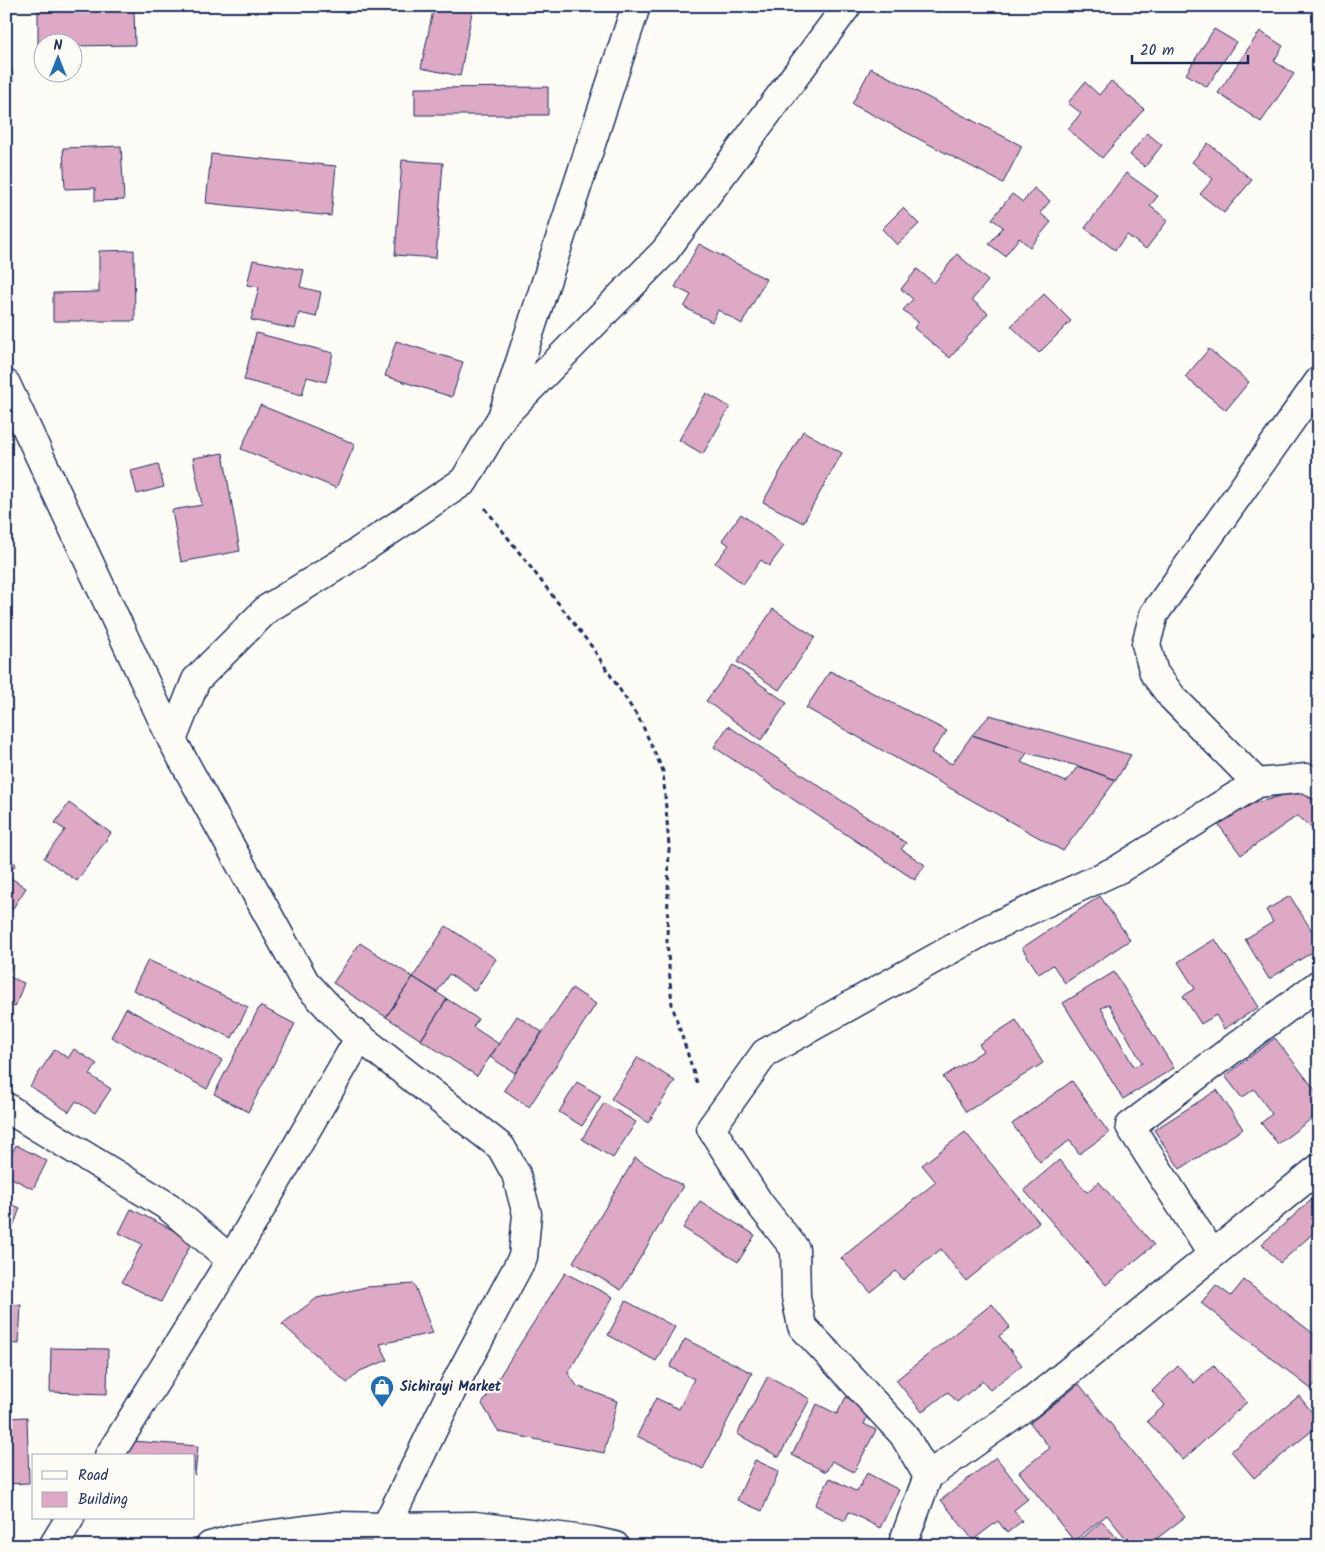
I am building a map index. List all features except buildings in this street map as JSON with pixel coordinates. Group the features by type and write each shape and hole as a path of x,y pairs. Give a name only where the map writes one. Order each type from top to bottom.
{"street":[{"path":"172,740 196,680 267,609 340,564 464,482 502,417 636,6"},
{"path":"502,417 665,251 847,6"},
{"path":"6,384 172,740 305,982 348,1028 500,1147 516,1174 527,1214 523,1256 454,1386 386,1536"},
{"path":"1257,783 1172,698 1154,673 1146,644 1154,614 1316,390"},
{"path":"928,1476 903,1434 802,1326 796,1297 795,1250 759,1203 711,1128 764,1053 984,931 1119,869 1257,783 1307,778 1319,786"},
{"path":"1212,1254 1130,1126 1319,984"},
{"path":"110,1454 231,1260 360,1037"},
{"path":"6,1107 170,1207 231,1260"},
{"path":"902,1546 928,1476 1030,1403 1319,1168"},
{"path":"53,1546 69,1520"},
{"path":"210,1546 235,1539 338,1526 386,1536 475,1526 592,1541 614,1546"}],"path":[{"path":"464,482 592,647 641,722 663,771 669,846 667,941 672,1005 711,1128"}],"place":[{"name":"Sichirayi Market","path":"382,1408"}]}
